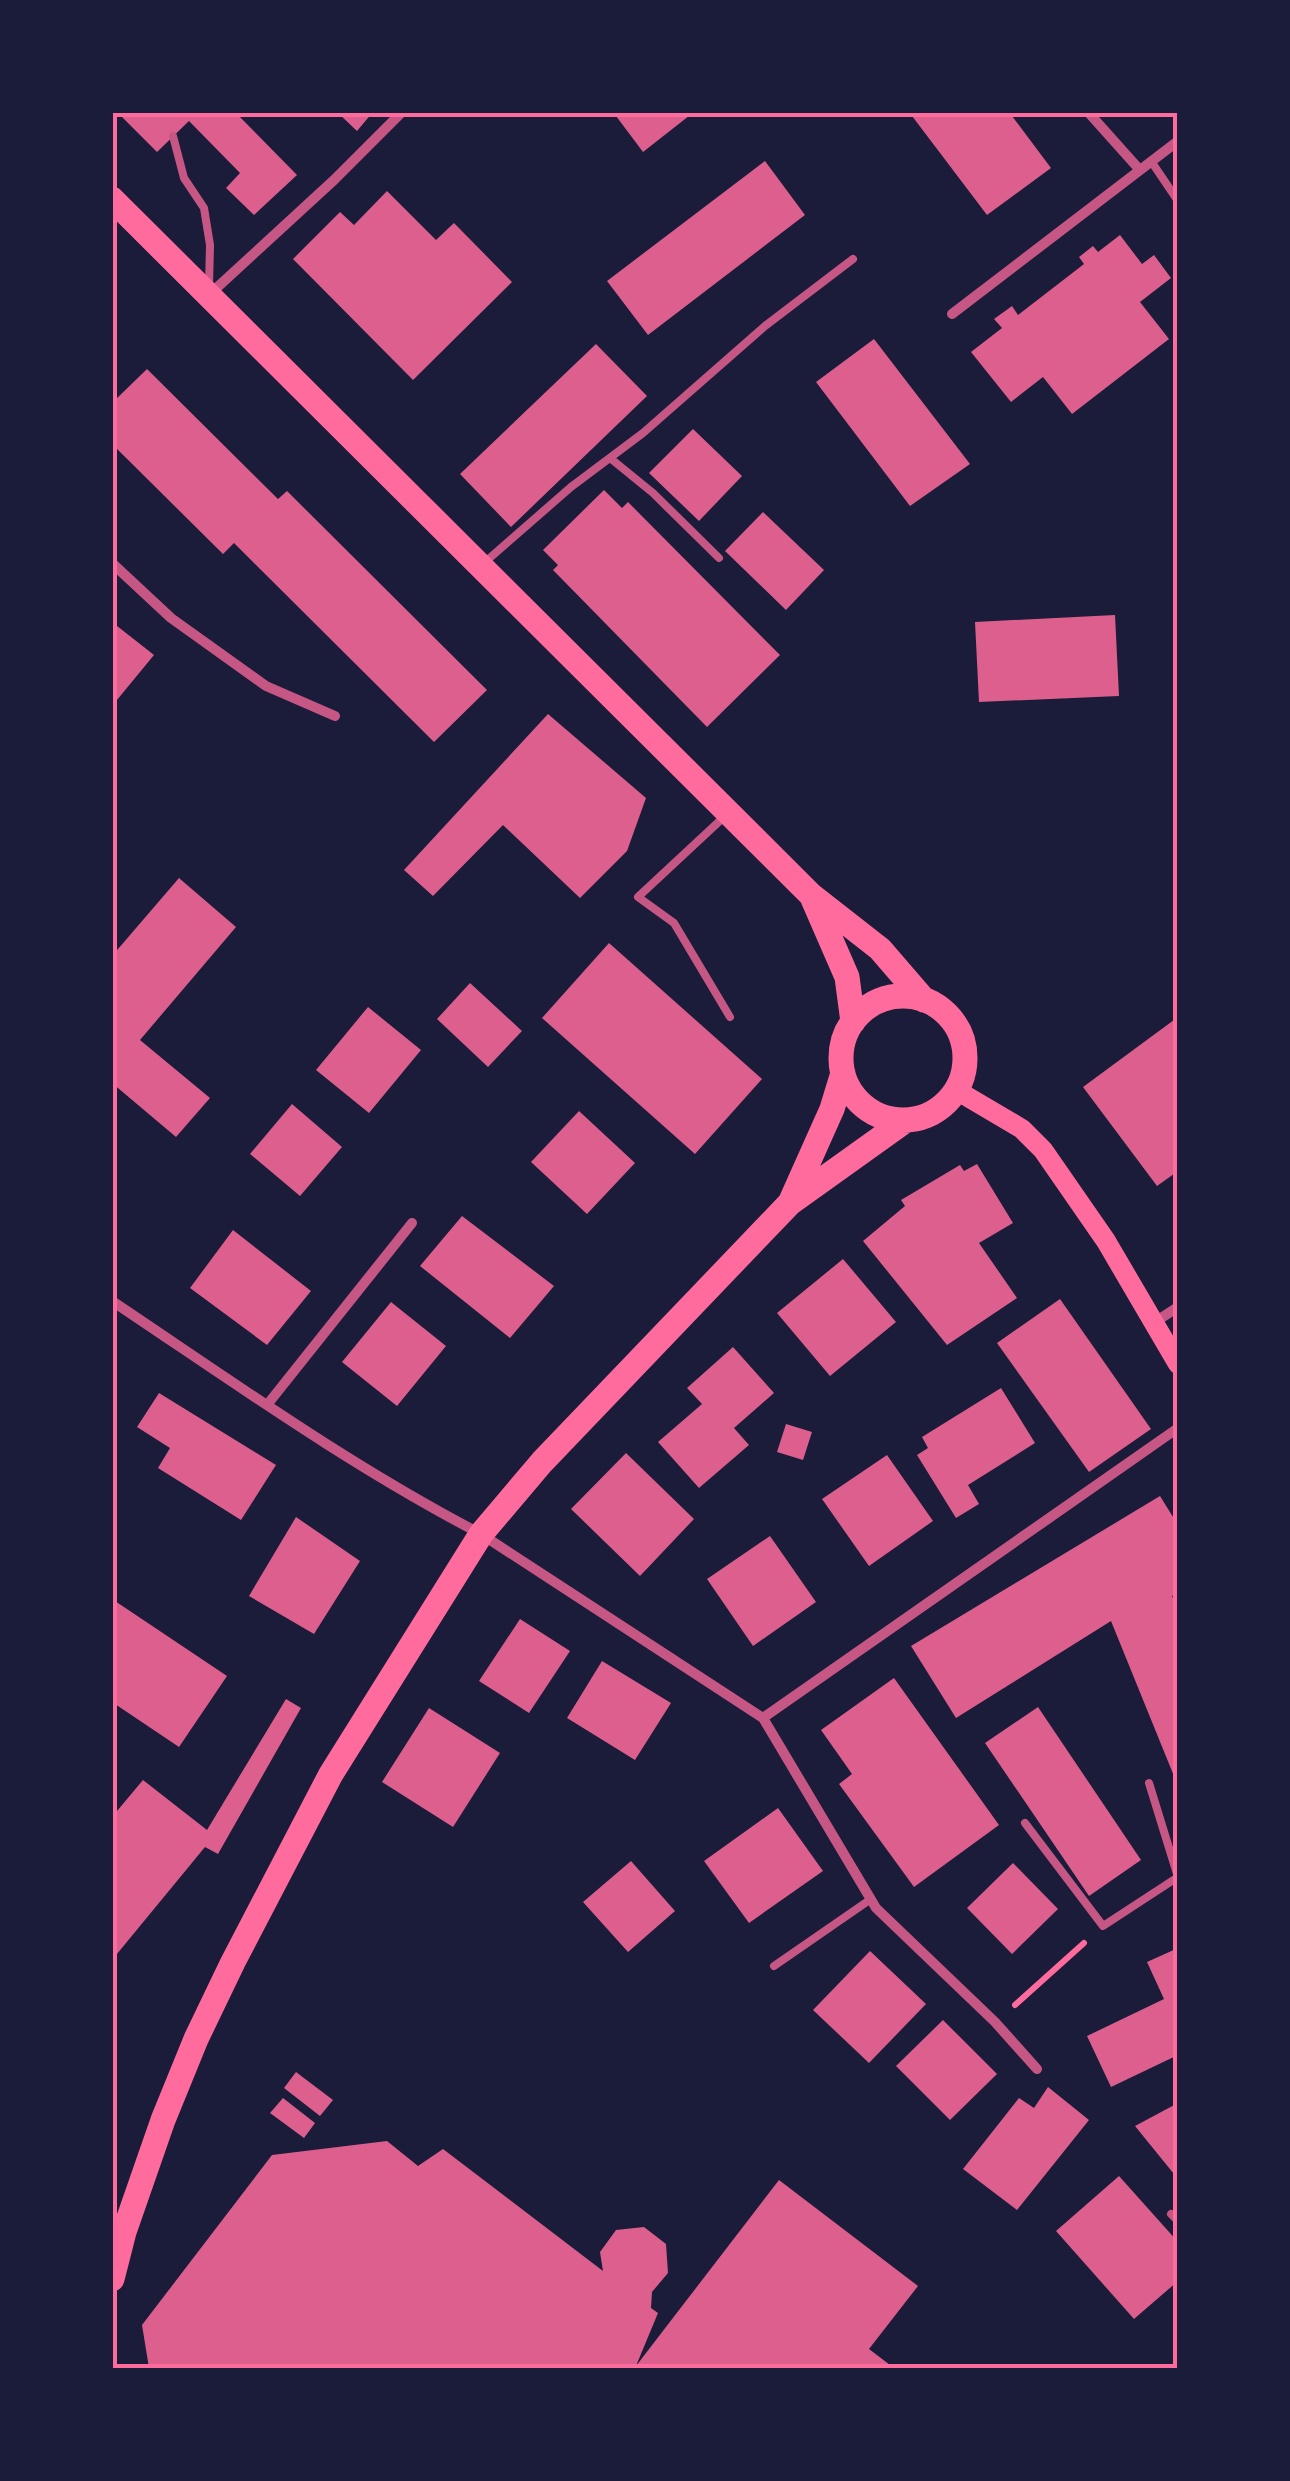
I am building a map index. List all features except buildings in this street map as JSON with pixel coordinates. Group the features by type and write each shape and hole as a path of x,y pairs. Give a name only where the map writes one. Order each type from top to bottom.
{"main road":[{"path":"112,199 811,895 880,949 924,1000"},
{"path":"811,895 846,977 853,1022"},
{"path":"790,1203 832,1110 842,1073 842,1046 853,1022 878,1002 908,997 940,1008 962,1038 964,1073 956,1090 935,1112 906,1120 889,1119 859,1102 842,1073"},
{"path":"956,1090 1022,1129 1043,1150 1106,1241 1178,1364"},
{"path":"112,2279 163,2120 233,1962 330,1774 481,1534 542,1462 790,1203 906,1120"}],"street":[{"path":"208,296 402,112"},
{"path":"1088,112 1140,169"},
{"path":"952,314 1178,142"},
{"path":"112,563 172,618 266,686 335,716"},
{"path":"267,1405 412,1223"},
{"path":"112,1301 267,1405 481,1534 763,1718 876,1908 996,2022 1036,2069"},
{"path":"1155,1322 1178,1307"},
{"path":"763,1718 1178,1428"}],"lane":[{"path":"173,136 184,178 204,208 210,245 208,296"},
{"path":"1151,160 1178,202"},
{"path":"480,566 571,487 695,389 765,326 853,259"},
{"path":"610,458 654,494 719,558"},
{"path":"728,813 638,897 674,924 730,1017"},
{"path":"1025,1823 1103,1926 1178,1877 1149,1783"},
{"path":"774,1966 870,1899"}],"path":[{"path":"996,2022 1103,1926"}]}
